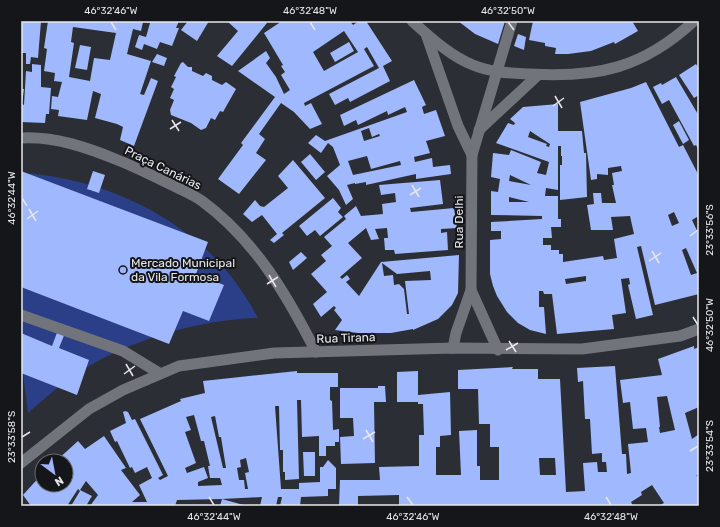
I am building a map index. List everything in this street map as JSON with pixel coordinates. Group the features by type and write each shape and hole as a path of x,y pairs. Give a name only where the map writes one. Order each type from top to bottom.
{"street":[{"path":"412,21 445,49 473,65 497,72 554,76 597,73 640,60 675,39 694,21"},
{"name":"Rua Delhi","path":"454,348 471,290 472,155 512,21"},
{"name":"Rua Delhi","path":"426,33 458,126 472,155"},
{"path":"479,130 538,75"},
{"name":"Praça Canárias","path":"21,138 32,138 86,147 142,170 202,200 249,244 280,286 296,311 316,352"},
{"name":"Rua Delhi","path":"471,290 498,350"},
{"path":"21,315 123,351 160,373"},
{"name":"Rua Tirana","path":"24,458 89,409 123,390 179,366 274,353 454,348 498,350 582,349 680,336 699,329"}],"shaded area":[{"path":"21,173 45,175 94,186 118,194 162,217 183,231 210,253 226,270 247,298 258,318 214,322 169,332 126,348 105,357 78,373 56,389 28,413 21,357"}],"building":[{"path":"21,21 41,21 38,58 31,57 30,64 26,64 26,53 21,53"},
{"path":"48,21 179,21 176,28 179,28 172,46 160,42 157,49 144,44 142,50 135,47 139,35 146,37 150,23 143,22 141,31 133,29 127,54 151,61 140,94 144,95 151,78 158,81 134,146 120,140 123,127 95,118 101,94 93,91 87,120 58,116 59,110 51,109 52,96 58,97 62,82 54,81 55,73 44,71 47,49 44,48","holes":["73,27 116,33 110,60 94,58 90,81 69,77 74,43 71,42"]},
{"path":"188,21 209,21 197,41 181,30"},
{"path":"265,21 267,23 232,66 217,56 238,31 228,22"},
{"path":"282,21 350,21 353,25 359,21 366,21 392,61 383,66 390,81 350,102 348,98 335,105 329,94 379,68 367,47 364,49 374,66 304,103 305,106 311,103 322,124 310,129 294,112 281,103 259,134 265,139 256,153 266,160 239,194 218,179 243,145 241,143 275,97 238,71 266,51 270,58 266,63 276,77 284,94 290,90 281,75 285,72 281,66 283,65 264,33","holes":["344,31 358,52 324,71 313,52"]},
{"path":"458,21 505,21 498,44 475,34"},
{"path":"533,21 632,21 638,31 615,44 614,42 591,51 555,54 556,48 545,46 545,43 529,40"},
{"path":"518,34 526,37 524,50 514,46"},
{"path":"349,42 354,51 335,62 330,53"},
{"path":"80,45 91,47 87,70 75,68"},
{"path":"157,54 167,58 164,66 152,62"},
{"path":"183,62 188,67 192,67 192,71 203,76 206,73 212,76 212,80 222,85 226,82 236,89 223,112 220,111 215,120 211,118 206,128 201,130 191,123 171,115 170,110 174,100 170,98 174,89 171,87 176,77 174,76"},
{"path":"32,64 41,65 41,87 51,88 49,114 46,114 45,123 21,122 21,89 24,89 22,104 24,105 26,71 32,72"},
{"path":"696,64 699,69 699,95 694,98 679,75"},
{"path":"676,77 699,116 699,151 696,145 694,146 669,100 662,104 653,87 661,83 662,85"},
{"path":"414,80 426,105 422,107 424,114 436,110 445,136 426,141 430,153 414,157 415,162 432,158 433,167 450,165 451,174 416,179 416,174 366,185 366,182 347,185 353,199 346,205 339,190 327,176 340,165 333,147 328,143 321,153 308,143 316,135 325,141 407,112 405,107 388,115 387,111 358,125 356,120 344,126 340,115","holes":["369,128 372,137 379,134 380,136 364,141 361,131","367,156 371,169 400,161 401,165 353,175 348,161"]},
{"path":"646,82 679,147 683,145 699,176 699,222 697,217 692,220 699,235 699,294 655,305 641,246 637,247 653,315 636,319 628,285 630,284 629,278 621,279 626,313 612,315 614,329 557,334 552,294 544,294 543,291 539,291 539,307 544,307 546,334 530,330 518,323 507,312 497,296 493,286 490,274 490,240 501,239 501,231 491,231 491,222 542,219 542,216 491,215 491,191 498,192 500,179 491,177 493,153 509,155 511,150 541,162 537,173 546,175 549,162 496,143 508,123 514,125 515,123 510,119 523,107 558,104 558,131 582,131 584,153 586,153 587,197 560,200 560,165 562,165 562,156 561,146 558,146 558,190 546,188 545,196 558,196 558,219 561,219 561,227 551,227 552,238 543,238 543,245 551,245 551,250 559,250 559,254 563,254 563,262 603,256 604,260 617,258 614,239 634,234 630,216 611,217 613,230 591,230 587,205 594,204 593,193 601,193 602,203 616,203 612,185 614,185 612,173 622,171 621,166 608,168 608,175 597,174 597,179 591,180 580,102 631,88","holes":["530,131 550,144 549,147 546,146 547,144 528,137","510,175 531,185 509,181","509,197 529,202 509,202","674,212 679,223 672,226 668,215","686,248 697,273 691,275 682,250","586,276 586,281 566,284 565,279"]},
{"path":"679,121 689,140 683,144 673,125"},
{"path":"310,154 325,172 316,180 301,162"},
{"path":"293,160 325,198 282,233 284,235 274,243 270,240 277,234 262,215 252,222 243,214 255,200 260,206 264,207 288,188 278,176"},
{"path":"21,171 208,242 196,274 224,285 209,321 183,311 169,344 21,287"},
{"path":"93,171 105,175 99,193 87,189"},
{"path":"440,180 443,204 410,208 411,212 454,208 457,228 441,229 441,233 447,232 448,250 395,254 394,250 385,250 384,238 388,238 387,228 375,229 379,239 371,240 366,228 348,243 362,258 340,277 342,279 347,275 350,279 346,282 359,296 381,262 459,255 458,293 452,305 438,319 413,330 391,333 358,333 335,330 342,320 334,310 336,308 334,306 321,317 313,304 327,292 311,274 326,261 321,255 332,246 324,237 346,219 344,216 356,206 361,216 383,214 382,204 396,202 395,193 381,195 379,185","holes":["382,263 397,274 430,271 431,280 405,281 409,314 407,314 404,289 399,284 394,285 393,275 384,276"]},
{"path":"333,198 341,208 338,212 343,217 320,236 315,230 307,236 299,226"},
{"path":"301,252 307,258 293,270 289,262"},
{"path":"58,330 65,333 59,348 89,360 77,395 21,373 21,333 52,346"},
{"path":"694,346 694,349 699,347 699,407 685,413 692,439 699,434 699,474 696,476 699,477 699,506 658,506 664,503 652,485 641,492 642,495 631,502 633,506 399,506 399,495 358,496 358,506 339,506 340,480 380,480 379,467 419,466 419,435 424,435 423,404 418,404 418,402 397,402 397,372 418,371 418,395 450,392 451,435 440,436 440,447 436,447 436,475 461,475 459,431 477,430 477,466 480,466 480,480 499,480 499,447 490,447 490,424 479,424 478,389 458,389 458,370 513,367 512,369 538,369 538,379 560,379 566,492 585,491 583,463 597,462 598,472 607,472 606,462 602,462 602,453 592,454 590,419 585,419 583,381 578,382 577,368 615,366 622,454 626,454 627,474 631,473 628,444 648,442 646,428 633,429 630,402 623,403 620,380 662,375 658,359","holes":["667,396 675,430 660,433 657,397","539,458 555,458 556,475 540,475"]},
{"path":"297,371 297,373 338,373 338,387 330,387 330,400 332,401 333,430 339,429 339,442 335,442 335,446 326,446 326,456 319,456 319,436 302,437 301,400 297,400 299,479 285,480 285,472 283,472 283,450 280,450 279,406 275,406 281,489 299,489 299,483 320,482 320,467 323,467 328,460 336,468 336,489 328,489 328,496 301,497 300,506 280,506 282,497 278,497 276,506 260,506 262,497 177,500 175,506 90,506 98,495 86,481 80,490 92,496 86,506 71,506 80,491 78,489 67,506 31,506 23,495 34,483 34,493 74,493 74,453 65,453 78,441 85,449 104,436 126,468 121,470 140,495 132,502 147,502 139,485 152,478 147,467 135,473 132,467 130,468 117,441 115,442 110,431 126,423 123,412 128,412 132,420 135,419 163,475 158,478 160,480 168,476 140,419 181,401 180,399 205,393 203,381","holes":["194,415 201,441 204,441 210,466 208,466 210,478 220,478 222,485 198,486 198,482 208,478 204,467 187,473 185,468 196,463 185,432 191,430 186,417","215,416 219,437 221,437 226,468 223,468 211,417","246,458 249,472 245,473 248,489 245,489 244,480 239,480 237,468 241,467 240,460"]},
{"path":"378,386 385,386 386,402 374,402 375,463 341,464 340,437 354,436 353,418 340,418 340,388 378,388"},
{"path":"303,452 315,452 315,476 304,476"},
{"path":"222,499 247,506 220,506"}],"place":[{"name":"Mercado Municipal da Vila Formosa","path":"123,270"}]}
